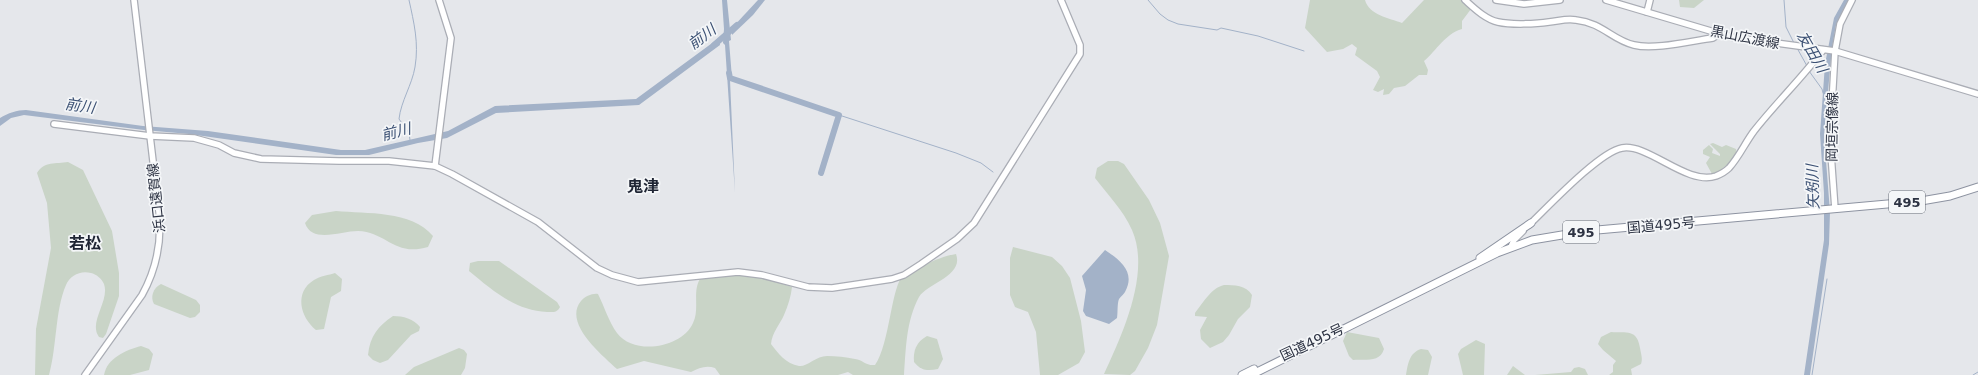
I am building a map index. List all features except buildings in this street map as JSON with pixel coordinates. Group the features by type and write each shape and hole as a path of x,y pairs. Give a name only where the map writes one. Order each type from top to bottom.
{"highway":[{"name":"国道495号","path":"1251,375 1511,247 1532,240 1580,232 1921,201 1950,196 1978,187"},
{"path":"1460,272 1468,264 1531,223"},
{"path":"1522,232 1521,238 1532,240"},
{"name":"国道495号","path":"1242,375 1348,325 1360,322"}],"street":[{"name":"浜口遠賀線","path":"85,375 142,295 156,264 161,232 134,0"},
{"path":"435,166 451,38 439,0"},
{"path":"54,124 150,135 194,138 219,145 234,153 261,159 338,161 389,160 435,166 538,222 597,268 626,280 650,282 686,276 738,272 762,275 808,286 832,288 892,279 904,275 956,239 974,223 1080,54 1080,46 1061,0"},
{"path":"1465,0 1487,17 1497,22 1538,23 1566,19 1582,20 1604,28 1619,39 1634,45 1649,46 1713,38 1719,34"},
{"path":"1496,0 1524,4 1560,0"},
{"name":"黒山広渡線","path":"1606,0 1719,34 1741,39 1836,51 1978,94"},
{"path":"1647,12 1650,0"},
{"name":"岡垣宗像線","path":"1835,209 1830,140 1836,51 1840,24 1852,0"},
{"path":"1511,247 1514,240 1579,178 1610,153 1623,148 1634,149 1694,176 1712,177 1722,174 1736,160 1755,130 1808,70 1823,50"}],"shaded area":[{"path":"1310,0 1365,0 1367,5 1375,13 1402,23 1424,0 1462,0 1471,9 1462,21 1462,29 1446,38 1424,61 1428,70 1427,75 1419,75 1405,86 1394,88 1389,94 1383,95 1384,89 1378,92 1373,90 1380,77 1377,71 1355,55 1357,48 1352,44 1343,49 1327,52 1305,28"},
{"path":"1679,0 1704,0 1694,8 1680,7"},
{"path":"1713,143 1722,147 1726,145 1736,149 1737,154 1730,163 1715,174 1712,174 1706,163 1710,157 1703,154 1703,150 1709,145 1713,149 1712,153 1720,156 1720,154 1710,144"},
{"path":"1108,161 1118,161 1124,164 1149,200 1160,223 1169,256 1157,325 1148,348 1135,371 1130,375 1104,374 1119,341 1132,304 1138,265 1137,247 1132,230 1120,209 1095,178 1097,168"},
{"path":"68,162 83,170 112,231 119,273 119,296 106,334 103,338 99,337 96,331 96,325 104,297 104,284 97,276 87,272 76,274 70,278 62,295 49,375 35,375 36,329 51,248 47,203 37,173 43,166"},
{"path":"336,211 375,213 401,217 424,228 433,236 428,247 407,249 399,247 368,232 358,231 320,235 309,229 305,223 312,215"},
{"path":"1013,247 1052,257 1062,266 1070,278 1081,321 1085,352 1079,363 1058,375 1040,375 1036,332 1028,312 1015,307 1010,295 1010,258"},
{"path":"956,254 957,262 955,268 950,274 924,292 919,297 915,306 907,335 904,375 853,375 848,372 838,375 720,375 715,368 712,367 703,367 691,372 644,361 617,369 586,338 577,319 577,310 581,301 589,295 598,294 617,333 634,345 646,347 657,346 669,343 679,338 687,332 693,323 696,312 697,289 700,279 725,273 768,279 792,287 787,308 774,332 771,344 786,361 794,365 802,366 823,356 834,356 845,357 858,360 869,365 875,365 880,356 884,343 896,290 904,274 940,258"},
{"path":"478,261 499,261 557,302 560,307 555,312 547,312 536,311 515,304 496,292 469,271 470,263"},
{"path":"335,273 342,279 341,291 331,297 324,329 316,330 310,325 303,312 302,298 304,291 314,280"},
{"path":"161,284 196,300 200,305 200,312 195,317 190,318 154,304 152,298 153,293"},
{"path":"1224,285 1240,286 1246,289 1252,295 1250,307 1238,319 1229,335 1223,342 1210,348 1201,339 1200,330 1207,317 1195,316 1195,313 1215,289"},
{"path":"393,316 404,317 418,324 420,327 419,331 411,335 388,360 380,363 373,360 368,355 369,348 373,337 379,328"},
{"path":"1347,332 1379,338 1384,349 1382,353 1376,358 1372,359 1353,360 1349,356 1343,341"},
{"path":"1611,332 1630,333 1634,335 1639,342 1642,362 1631,369 1632,375 1609,375 1613,372 1613,365 1616,361 1598,344 1601,337"},
{"path":"927,336 937,339 943,359 938,369 925,370 914,362 916,347 923,338"},
{"path":"1476,340 1485,344 1484,375 1463,375 1458,354 1461,349"},
{"path":"141,346 149,349 153,354 149,370 130,375 104,375 113,359 123,352"},
{"path":"459,348 464,350 467,354 465,368 461,375 405,375 414,367"},
{"path":"1421,349 1428,350 1432,357 1428,375 1406,375 1408,363 1412,356"},
{"path":"1513,366 1525,375 1507,375"},
{"path":"1579,367 1585,369 1588,375 1535,375 1571,372 1574,368"}],"water":[{"path":"722,0 727,0 731,40 729,41 732,78 730,80 735,193 725,45 723,43 724,29"},
{"path":"758,0 765,0 753,15 732,35 732,28"},
{"path":"1844,0 1849,0 1836,25 1832,48 1824,135 1830,212 1829,244 1810,375 1804,375 1824,240 1824,193 1820,134 1825,64 1834,18"},
{"path":"719,38 720,45 639,105 496,113 447,138 418,143 369,155 336,155 189,134 24,115 11,118 0,126 0,118 13,112 26,110 143,126 208,131 341,150 365,150 448,131 495,106 636,99"},
{"path":"1105,250 1121,262 1125,267 1129,278 1125,292 1118,301 1117,318 1109,324 1086,316 1083,311 1086,290 1082,276"}],"waterway":[{"path":"409,0 415,33 416,58 414,74 402,106 399,119 409,133 410,140"},
{"path":"1148,0 1160,14 1168,20 1178,24 1217,30 1221,28 1258,36 1304,51"},
{"name":"友田川","path":"1784,0 1786,27 1794,43"},
{"name":"前川","path":"714,45 737,25"},
{"name":"友田川","path":"1797,48 1807,66"},
{"name":"友田川","path":"1809,71 1822,89 1823,93"},
{"path":"729,73 730,78 839,115 821,173"},
{"path":"839,115 956,153 981,163 993,172"},
{"path":"1812,375 1827,279"},
{"path":"1973,375 1978,372"}],"district":[{"name":"鬼津","path":"643,186"},
{"name":"若松","path":"85,243"}],"water label":[{"name":"矢矧川","path":"1813,187"}]}
